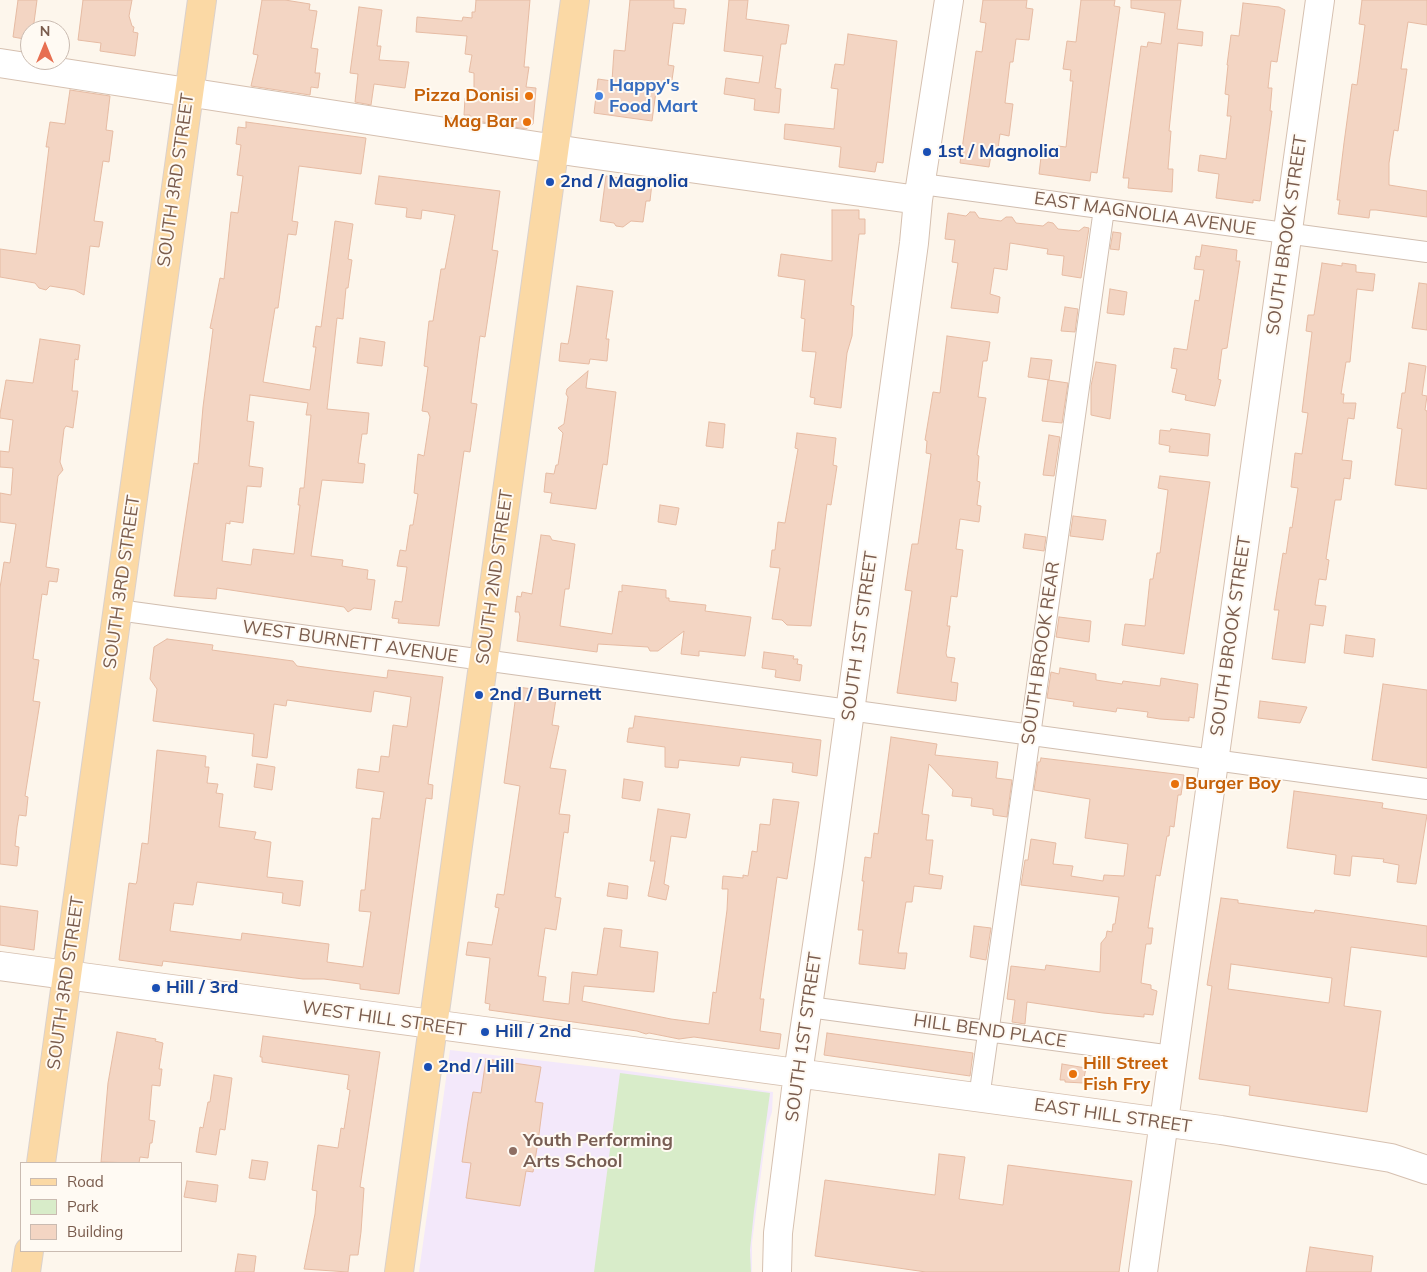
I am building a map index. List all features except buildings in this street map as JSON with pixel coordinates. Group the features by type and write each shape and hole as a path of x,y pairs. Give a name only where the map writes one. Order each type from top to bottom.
{"main road":[{"name":"SOUTH 3RD STREET","path":"41,1162 202,0"},
{"name":"SOUTH 2ND STREET","path":"400,1272 575,0"},
{"path":"26,1272 29,1252"}],"street":[{"name":"SOUTH 1ST STREET","path":"777,1272 778,1233 798,1073 809,1007 948,0"},
{"name":"SOUTH BROOK STREET","path":"1143,1272 1320,0"},
{"path":"0,63 554,149 920,192"},
{"name":"EAST MAGNOLIA AVENUE","path":"920,192 1104,208 1427,252"},
{"name":"SOUTH BROOK REAR","path":"979,1098 1104,208"},
{"name":"WEST BURNETT AVENUE","path":"118,610 1427,789"},
{"name":"WEST HILL STREET","path":"0,966 798,1073"},
{"name":"HILL BEND PLACE","path":"809,1007 1172,1056"},
{"name":"EAST HILL STREET","path":"798,1073 1286,1140 1391,1158 1427,1170"}],"shaded area":[{"path":"450,1050 622,1070 773,1092 772,1112 767,1127 752,1243 752,1272 419,1272"}],"green space":[{"path":"620,1073 770,1093 754,1211 750,1250 751,1272 594,1272"}],"place":[{"name":"Pizza Donisi","path":"529,96"},
{"name":"Happy's Food Mart","path":"599,96"},
{"name":"Mag Bar","path":"527,122"},
{"name":"1st / Magnolia","path":"927,152"},
{"name":"2nd / Magnolia","path":"550,182"},
{"name":"2nd / Burnett","path":"479,695"},
{"name":"Burger Boy","path":"1175,784"},
{"name":"Hill / 3rd","path":"156,988"},
{"name":"Hill / 2nd","path":"485,1032"},
{"name":"2nd / Hill","path":"428,1067"},
{"name":"Hill Street Fish Fry","path":"1073,1074"},
{"name":"Youth Performing Arts School","path":"513,1151"}]}
